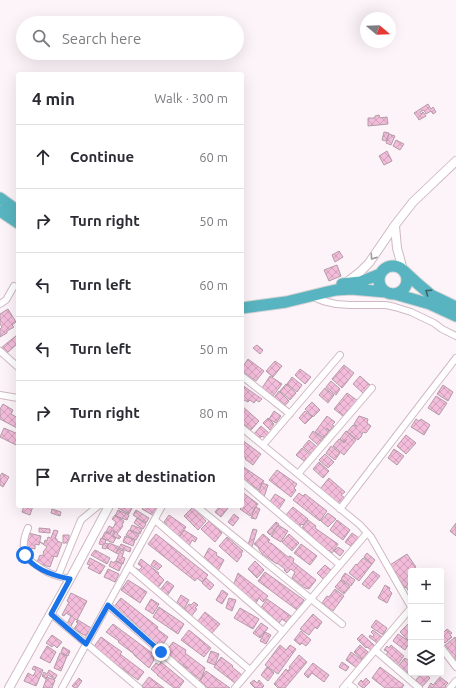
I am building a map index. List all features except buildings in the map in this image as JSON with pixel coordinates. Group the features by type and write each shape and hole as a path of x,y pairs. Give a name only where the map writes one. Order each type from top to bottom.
{"highway":[{"path":"0,198 16,210"},
{"path":"0,211 16,222"},
{"path":"244,302 360,282 380,274 390,266 395,266 404,271 431,295 456,307"},
{"path":"380,274 381,286 390,293 402,291 405,288 407,279 404,271"},
{"path":"244,308 286,302 327,292 363,290 390,293 430,304 456,316"}],"street":[{"path":"345,284 369,263 413,202 456,161"},
{"path":"396,225 397,248 404,271"},
{"path":"0,304 6,300 14,286"},
{"path":"309,296 336,304 386,305 395,307 411,312 456,336"},
{"path":"0,351 16,365"},
{"path":"263,445 340,355"},
{"path":"340,509 456,358"},
{"path":"244,378 290,414"},
{"path":"298,474 372,388"},
{"path":"0,395 16,398"},
{"path":"244,430 360,525 371,537 409,604"},
{"path":"244,484 340,565"},
{"path":"58,576 80,520 95,508"},
{"path":"9,688 70,579 106,508"},
{"path":"64,687 161,508"},
{"path":"198,508 342,624"},
{"path":"155,520 284,631"},
{"path":"28,528 24,546 25,555 27,558 47,573 70,579"},
{"path":"235,688 367,533"},
{"path":"129,567 250,670"},
{"path":"108,605 202,688"},
{"path":"343,688 408,612"},
{"path":"51,614 139,688"},
{"path":"375,650 419,688"},
{"path":"444,651 456,666"},
{"path":"450,688 456,680"},
{"path":"347,683 354,688"}],"route":[{"path":"25,555 35,565 47,573 70,579 51,614 86,644 108,605 161,652"}]}
